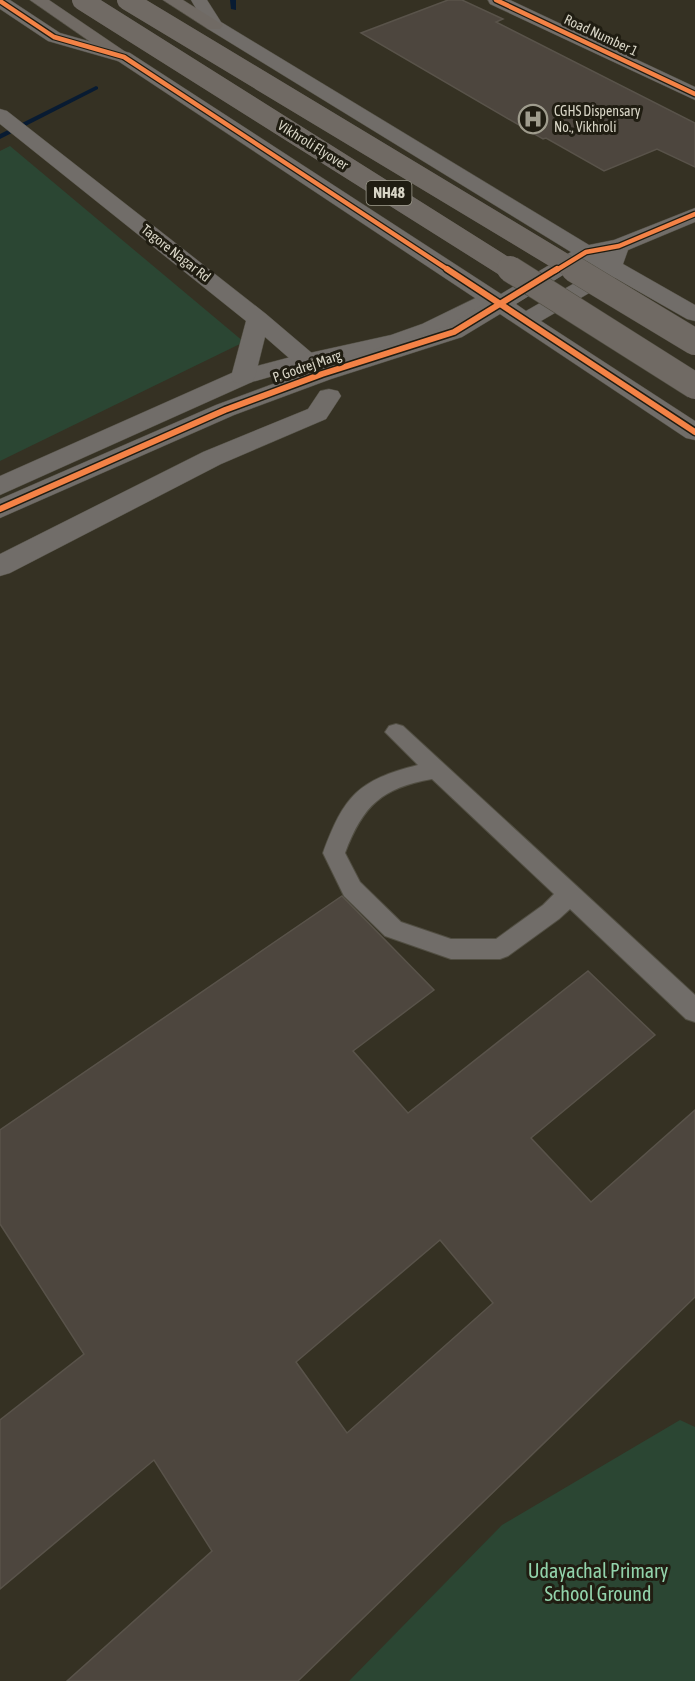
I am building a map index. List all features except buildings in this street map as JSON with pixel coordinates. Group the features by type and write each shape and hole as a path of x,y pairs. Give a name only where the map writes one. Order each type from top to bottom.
{"highway":[{"path":"38,0 124,57"},
{"name":"Vikhroli Flyover","path":"82,0 695,386"},
{"name":"Vikhroli Flyover","path":"128,0 695,342"},
{"path":"171,0 214,25"}],"street":[{"path":"199,0 214,25 586,252 616,256 695,314"},
{"name":"Road Number 1","path":"496,0 695,94"},
{"path":"0,1 54,37 124,57 495,301 508,327 695,432"},
{"name":"Tagore Nagar Rd","path":"0,115 258,319 319,377"},
{"path":"0,486 243,377 277,365 319,377 508,327 609,272 616,256 695,214"},
{"name":"P. Godrej Marg","path":"0,509 405,343 454,332 495,301 586,252"},
{"path":"243,377 258,319"},
{"path":"0,566 212,458 317,414 319,377"},
{"path":"0,531 229,417"}],"lane":[{"path":"396,732 695,1011"},
{"path":"436,770 416,772 371,791 344,825 334,853 352,889 393,929 451,948 500,949 551,912 569,894"}],"green space":[{"path":"10,146 244,342 0,461 0,151"},
{"name":"Udayachal Primary School Ground","path":"680,1420 695,1427 695,1681 349,1681 502,1525"}],"waterway":[{"path":"233,0 234,9"},
{"path":"0,137 96,88"}],"cycle path":[{"path":"496,0 695,94"},
{"path":"0,1 54,37 124,57 695,432"},
{"path":"0,509 225,410 322,374 454,332 586,252 619,246 695,214"}],"place":[{"name":"CGHS Dispensary No., Vikhroli","path":"533,119"}]}
